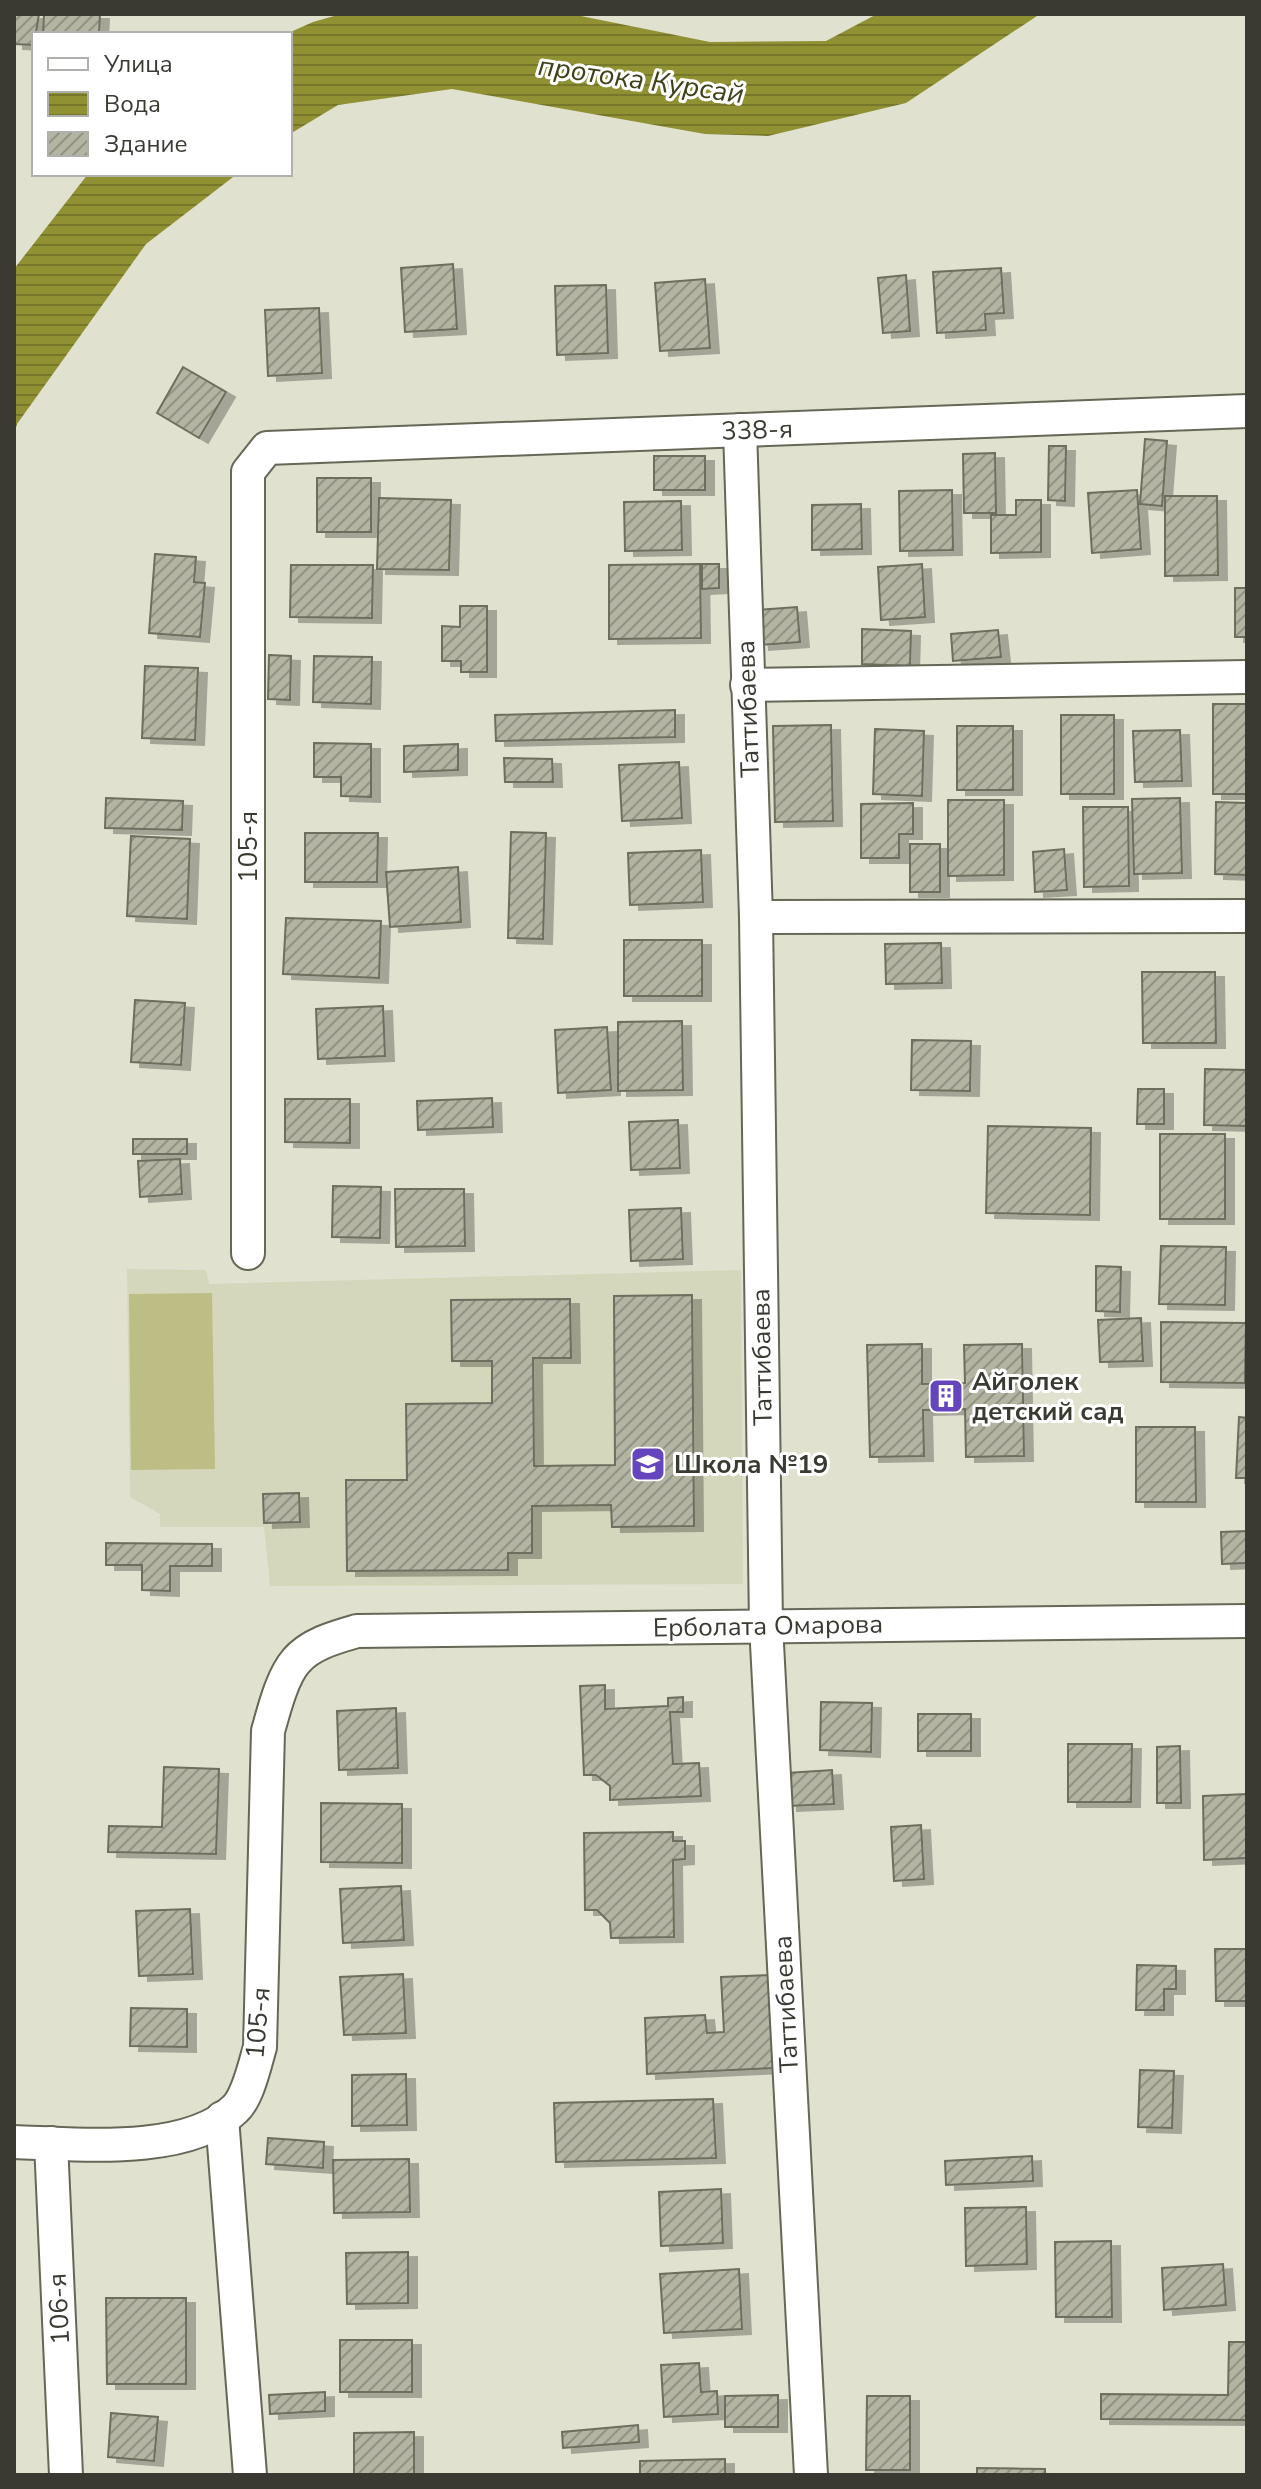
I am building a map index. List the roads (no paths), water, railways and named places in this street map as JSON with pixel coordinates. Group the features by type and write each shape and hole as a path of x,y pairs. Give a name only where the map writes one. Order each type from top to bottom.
{"street":[{"name":"338-я","path":"267,448 1247,411"},
{"name":"Таттибаева","path":"740,430 756,917 766,1625 811,2475"},
{"name":"105-я","path":"248,1253 248,472 267,448"},
{"path":"747,685 1247,677"},
{"path":"756,917 1247,916"},
{"name":"Ерболата Омарова","path":"296,1661 328,1639 357,1631 1247,1621"},
{"name":"105-я","path":"222,2118 237,2108 252,2077 260,2047 268,1731 278,1697 296,1661"},
{"path":"14,2142 153,2143 185,2137 222,2118 250,2475"},
{"name":"106-я","path":"51,2143 66,2475"}],"water":[{"name":"протока Курсай","path":"341,14 571,14 710,42 826,41 877,14 1040,14 906,103 768,136 705,134 452,89 338,105 292,133 290,32"},
{"path":"86,176 234,176 146,244 17,424 14,435 14,269"}],"place":[{"name":"Айголек детский сад","path":"946,1396"},
{"name":"Школа №19","path":"648,1464"}]}
